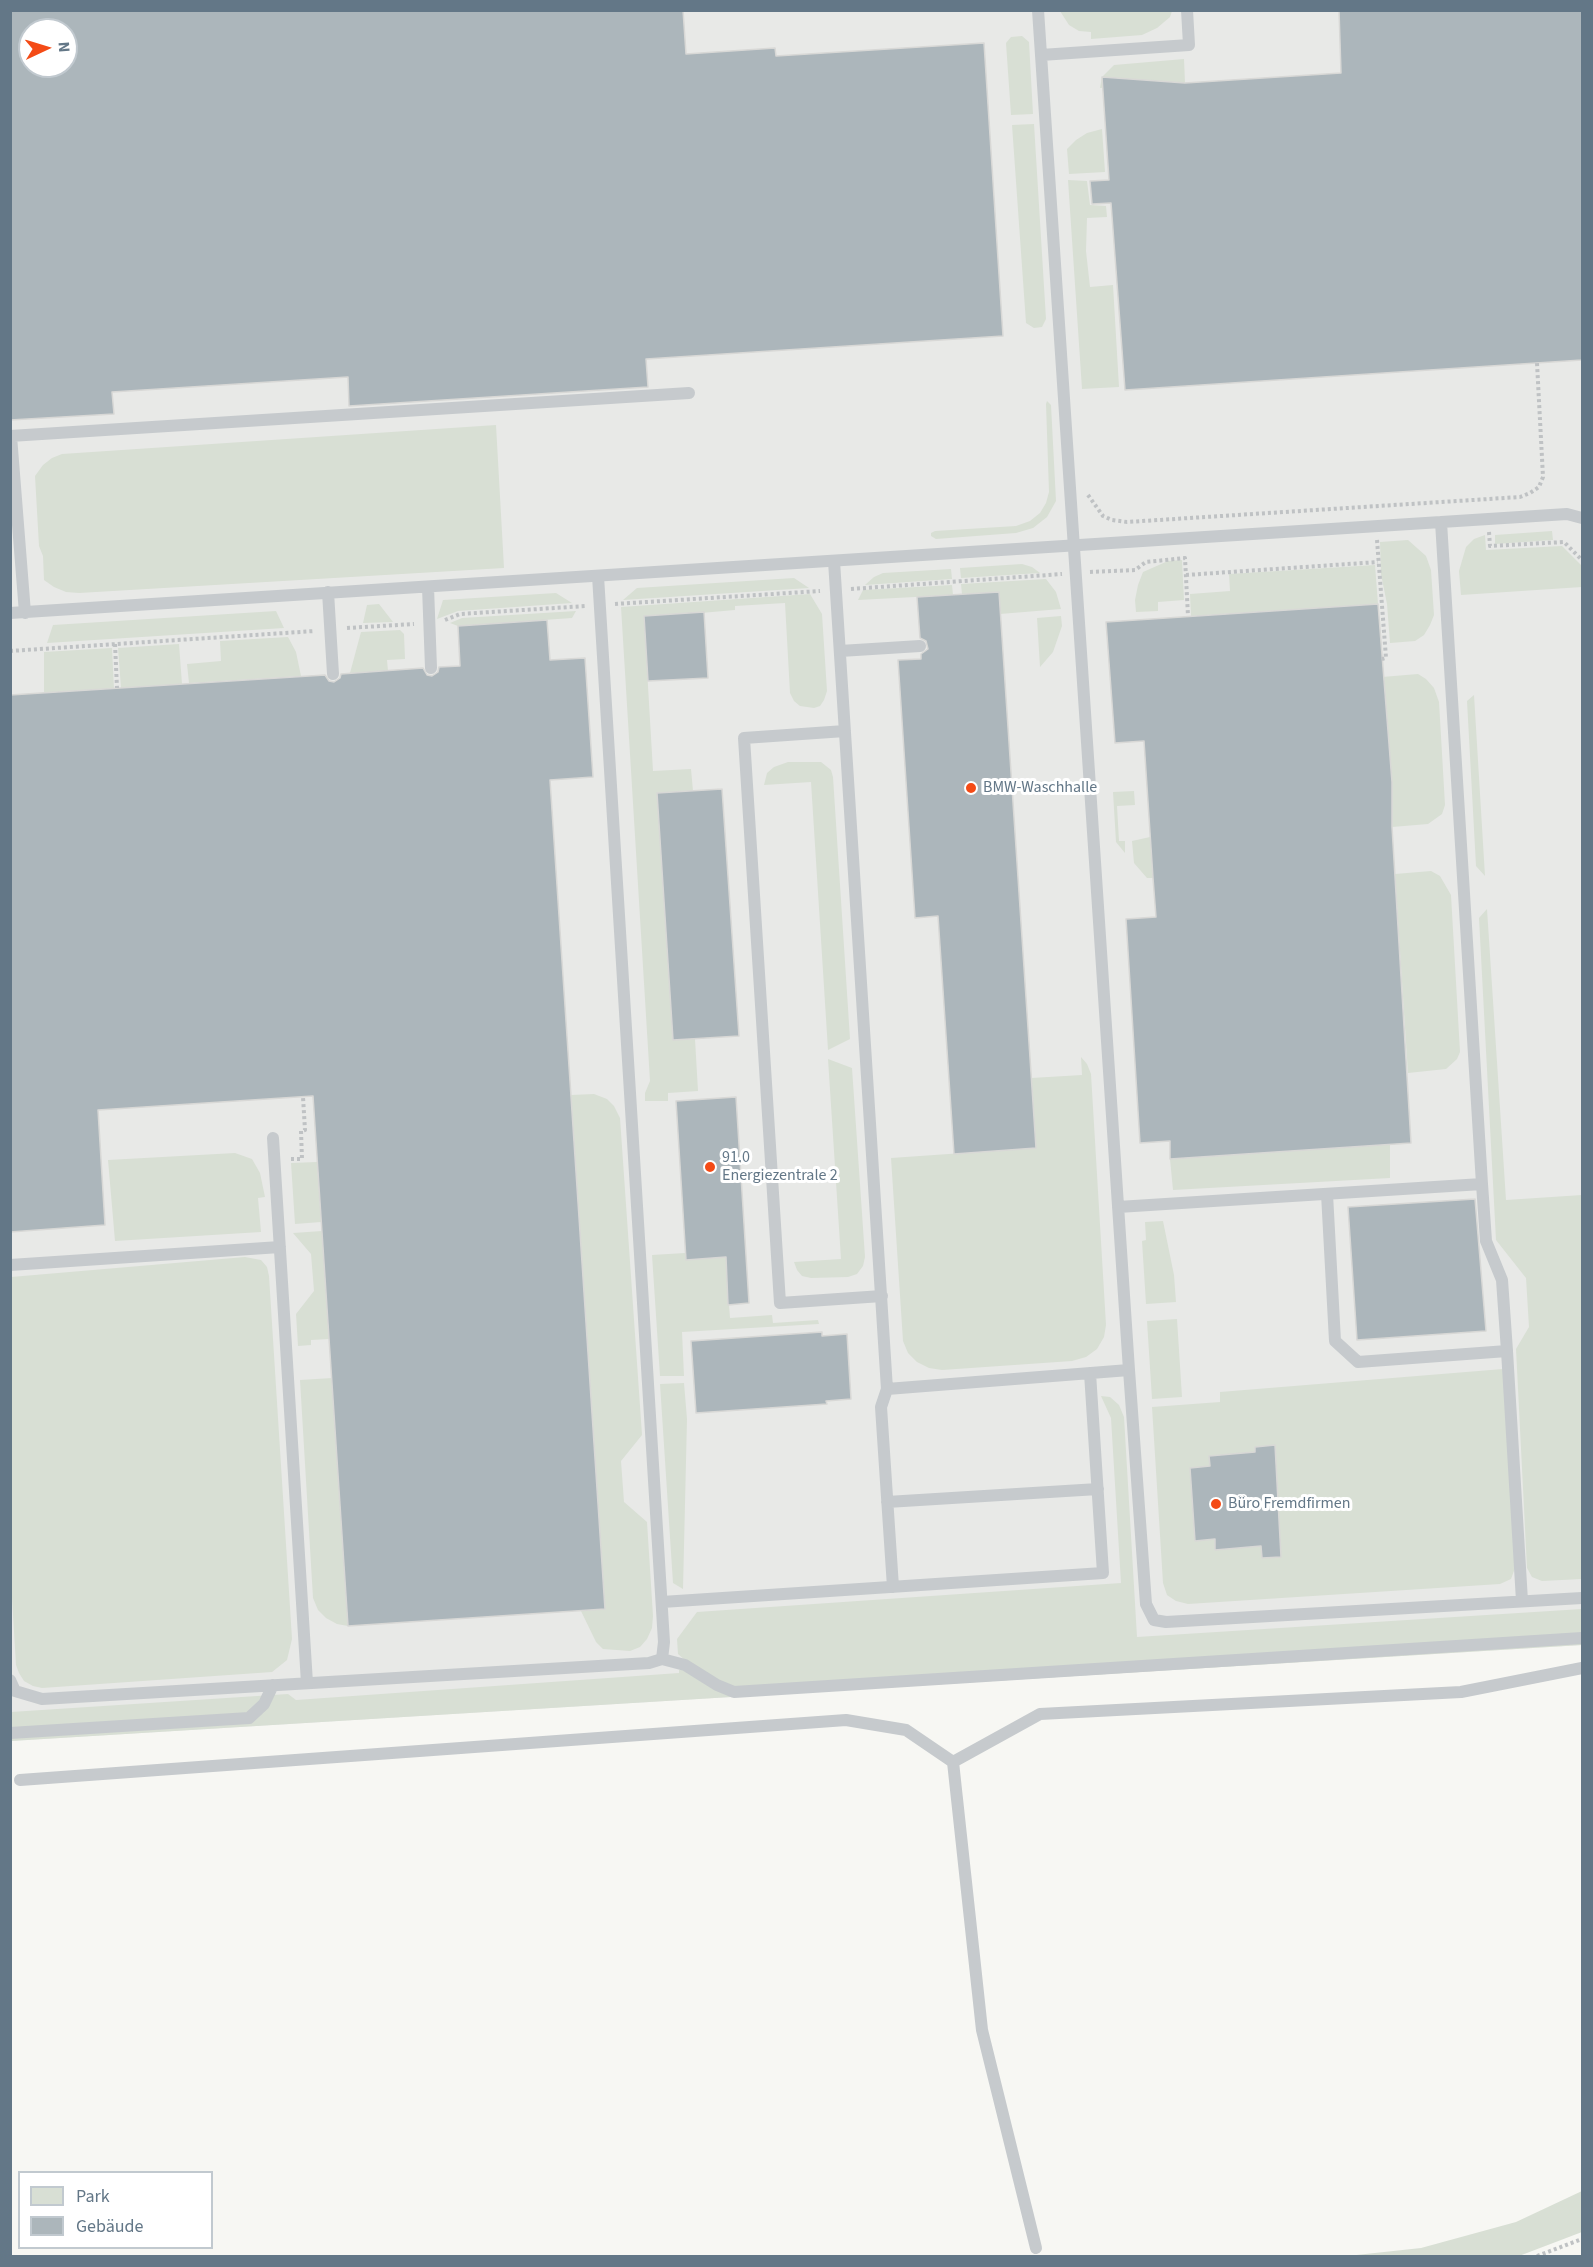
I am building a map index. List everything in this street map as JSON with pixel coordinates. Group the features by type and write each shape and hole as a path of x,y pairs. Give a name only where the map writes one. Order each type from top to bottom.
{"lane":[{"path":"1038,10 1146,1604 1154,1620 1166,1622 1582,1598"},
{"path":"1041,55 1189,45 1187,10"},
{"path":"25,613 11,436 690,393"},
{"path":"10,614 1567,514 1582,518"},
{"path":"1441,522 1486,1241 1502,1280 1522,1601"},
{"path":"834,561 888,1389 880,1407 893,1587"},
{"path":"598,576 662,1602 664,1642 662,1659"},
{"path":"428,587 432,668"},
{"path":"328,592 333,674"},
{"path":"840,651 920,646"},
{"path":"845,731 744,738 780,1303 882,1296"},
{"path":"273,1138 307,1683"},
{"path":"1118,1207 1482,1184"},
{"path":"1327,1194 1335,1341 1358,1362 1507,1351"},
{"path":"10,1265 280,1247"},
{"path":"888,1389 1129,1370"},
{"path":"662,1602 1103,1573 1090,1373"},
{"path":"887,1502 1098,1489"},
{"path":"10,1680 15,1691 42,1699 648,1663 662,1659 685,1665 717,1685 734,1692 1582,1638"},
{"path":"953,1762 1040,1714 1461,1692 1582,1668"},
{"path":"10,1733 249,1718 264,1704 273,1685"},
{"path":"20,1780 846,1720 906,1730 953,1762 982,2030 1036,2254"}],"path":[{"path":"1087,492 1102,516 1127,522 1520,497 1539,487 1543,477 1537,363"},
{"path":"1488,499 1490,546 1564,542 1582,560"},
{"path":"1374,506 1386,658 1382,658"},
{"path":"10,651 430,622 442,621 460,614 1135,570 1146,562 1185,558 1188,616"},
{"path":"1185,575 1378,562"},
{"path":"115,644 117,688"},
{"path":"288,1160 302,1159 301,1131 305,1131 303,1097"},
{"path":"1537,2256 1582,2239"}],"shaded area":[{"path":"11,11 1582,11 1582,1645 11,1741"}],"green space":[{"path":"1060,11 1172,11 1170,17 1157,28 1142,35 1091,39 1091,32 1079,31 1069,25"},
{"path":"1022,36 1029,42 1033,114 1011,115 1006,43 1011,37"},
{"path":"1184,59 1185,83 1100,88 1102,77 1114,65"},
{"path":"1034,124 1046,319 1042,327 1034,328 1026,323 1012,125"},
{"path":"1102,129 1105,172 1069,174 1067,149 1087,133"},
{"path":"1068,180 1087,181 1090,205 1106,206 1107,217 1087,218 1086,251 1090,287 1113,285 1119,387 1082,389"},
{"path":"1047,401 1051,405 1056,501 1047,517 1033,528 1016,533 936,539 931,536 931,533 935,531 1016,526 1030,521 1040,513 1049,492"},
{"path":"496,425 504,568 79,593 66,592 44,580 43,556 39,546 35,476 43,465 62,454"},
{"path":"1552,531 1553,540 1495,544 1495,535"},
{"path":"1485,535 1486,550 1562,546 1582,566 1582,587 1461,595 1459,571 1466,547 1474,539"},
{"path":"1408,540 1426,556 1431,570 1434,615 1424,635 1415,641 1390,643 1387,604 1381,574 1380,542"},
{"path":"1182,560 1184,600 1158,602 1158,611 1136,612 1135,600 1143,572 1168,561"},
{"path":"1022,564 1040,573 961,578 960,568"},
{"path":"1375,565 1378,604 1191,616 1190,594 1230,591 1229,574"},
{"path":"951,569 952,579 865,585 883,573"},
{"path":"794,578 809,588 623,600 637,588"},
{"path":"1046,579 1056,592 1061,609 1000,614 998,593 962,594 961,584"},
{"path":"952,585 953,595 858,600 863,590"},
{"path":"556,593 572,603 458,611 437,619 443,600"},
{"path":"810,594 822,614 827,691 820,706 814,708 800,706 790,693 785,603 735,606 735,610 644,618 653,771 691,769 693,791 657,793 673,1040 695,1039 698,1091 668,1093 668,1101 645,1101 645,1093 650,1081 621,607"},
{"path":"379,604 393,622 363,623 367,605"},
{"path":"276,611 284,628 47,643 53,625"},
{"path":"576,611 572,618 458,626 450,623 462,618"},
{"path":"1061,616 1062,626 1053,652 1040,667 1037,618"},
{"path":"400,630 404,634 405,659 387,660 388,671 350,673 361,632"},
{"path":"288,637 296,652 301,676 189,683 187,664 221,661 220,641"},
{"path":"179,644 182,684 121,688 118,648"},
{"path":"112,648 114,689 44,693 44,652"},
{"path":"1418,674 1434,688 1439,702 1445,805 1442,814 1428,824 1392,827 1392,782 1382,677"},
{"path":"1474,695 1485,876 1476,866 1467,701"},
{"path":"788,762 821,762 831,770 833,777 850,1039 828,1050 811,782 764,785 767,773 774,767"},
{"path":"1134,791 1135,805 1117,806 1119,841 1125,841 1125,853 1116,842 1113,792"},
{"path":"1150,837 1153,878 1147,878 1134,863 1132,841"},
{"path":"1431,871 1440,876 1451,895 1460,1052 1457,1059 1446,1069 1408,1073 1395,874"},
{"path":"1487,909 1506,1200 1582,1195 1582,1579 1542,1581 1532,1577 1527,1568 1516,1349 1529,1327 1526,1278 1496,1240 1479,918"},
{"path":"1081,1057 1091,1074 1106,1325 1104,1337 1097,1349 1086,1357 1072,1361 942,1370 929,1368 917,1362 908,1353 903,1341 891,1158 1035,1148 1031,1078 1082,1075"},
{"path":"828,1059 852,1068 865,1257 863,1266 857,1274 848,1277 811,1278 802,1276 794,1262 841,1259"},
{"path":"594,1094 607,1099 614,1106 620,1118 642,1435 621,1461 624,1502 647,1522 653,1616 652,1628 647,1639 640,1647 630,1651 603,1649 596,1642 581,1611 605,1609 571,1095"},
{"path":"1390,1144 1390,1178 1173,1190 1170,1159"},
{"path":"235,1153 252,1159 260,1173 265,1197 258,1198 261,1232 115,1241 108,1160"},
{"path":"317,1162 321,1222 295,1224 291,1163"},
{"path":"1163,1221 1174,1275 1176,1302 1146,1304 1142,1241 1146,1240 1145,1222"},
{"path":"322,1231 329,1339 311,1340 311,1345 298,1346 296,1314 314,1291 311,1254 293,1233"},
{"path":"685,1253 686,1260 745,1256 747,1263 726,1264 730,1318 772,1315 773,1323 818,1320 819,1324 682,1332 684,1376 660,1376 652,1255"},
{"path":"245,1257 261,1260 267,1267 269,1276 292,1639 287,1660 272,1672 42,1688 33,1686 24,1681 16,1665 11,1581 11,1277"},
{"path":"1177,1319 1182,1397 1152,1399 1147,1321"},
{"path":"1503,1369 1515,1568 1511,1579 1500,1584 1188,1604 1176,1601 1167,1595 1163,1583 1152,1407 1220,1402 1220,1392"},
{"path":"332,1378 348,1626 337,1624 326,1618 318,1610 313,1598 300,1380"},
{"path":"684,1383 687,1419 683,1589 673,1583 660,1384"},
{"path":"1101,1396 1110,1397 1119,1405 1124,1417 1137,1637 1582,1609 1582,1645 11,1741 11,1712 288,1694 296,1700 679,1673 679,1670 684,1670 686,1661 678,1654 677,1639 697,1612 1121,1583 1111,1418"},
{"path":"1582,2191 1582,2232 1519,2256 1347,2256 1421,2248 1516,2222"}],"building":[{"path":"10,10 683,10 686,54 775,48 776,56 984,43 1003,336 646,359 648,387 349,406 348,377 112,392 114,414 10,420"},
{"path":"1339,10 1582,10 1582,360 1125,390 1111,203 1092,204 1090,181 1109,180 1102,77 1185,83 1341,73"},
{"name":"BMW-Waschhalle","path":"999,592 1036,1148 954,1154 938,916 915,918 898,660 921,659 921,654 928,649 926,641 920,638 917,597"},
{"path":"1378,604 1392,782 1392,827 1411,1143 1170,1159 1170,1141 1140,1143 1126,919 1156,917 1144,741 1115,743 1106,622"},
{"path":"704,612 708,678 648,681 644,616"},
{"path":"547,620 550,660 585,658 593,777 550,780 605,1609 348,1626 313,1096 98,1110 105,1225 10,1232 10,695 325,675 329,681 334,682 340,678 341,674 423,668 427,675 432,676 438,672 439,667 460,666 458,626"},
{"path":"722,789 739,1036 673,1040 657,793"},
{"name":"91.0 Energiezentrale 2","path":"736,1097 749,1303 728,1305 726,1257 686,1260 676,1101"},
{"path":"1475,1199 1486,1331 1357,1340 1348,1207"},
{"path":"822,1332 822,1336 847,1334 851,1399 826,1401 827,1404 696,1413 691,1341"},
{"path":"1275,1445 1281,1557 1262,1558 1261,1546 1215,1550 1215,1539 1195,1541 1190,1468 1210,1466 1209,1456 1255,1452 1255,1447"}],"place":[{"name":"BMW-Waschhalle","path":"971,788"},
{"name":"91.0 Energiezentrale 2","path":"710,1167"},
{"name":"Büro Fremdfirmen","path":"1216,1504"}]}
